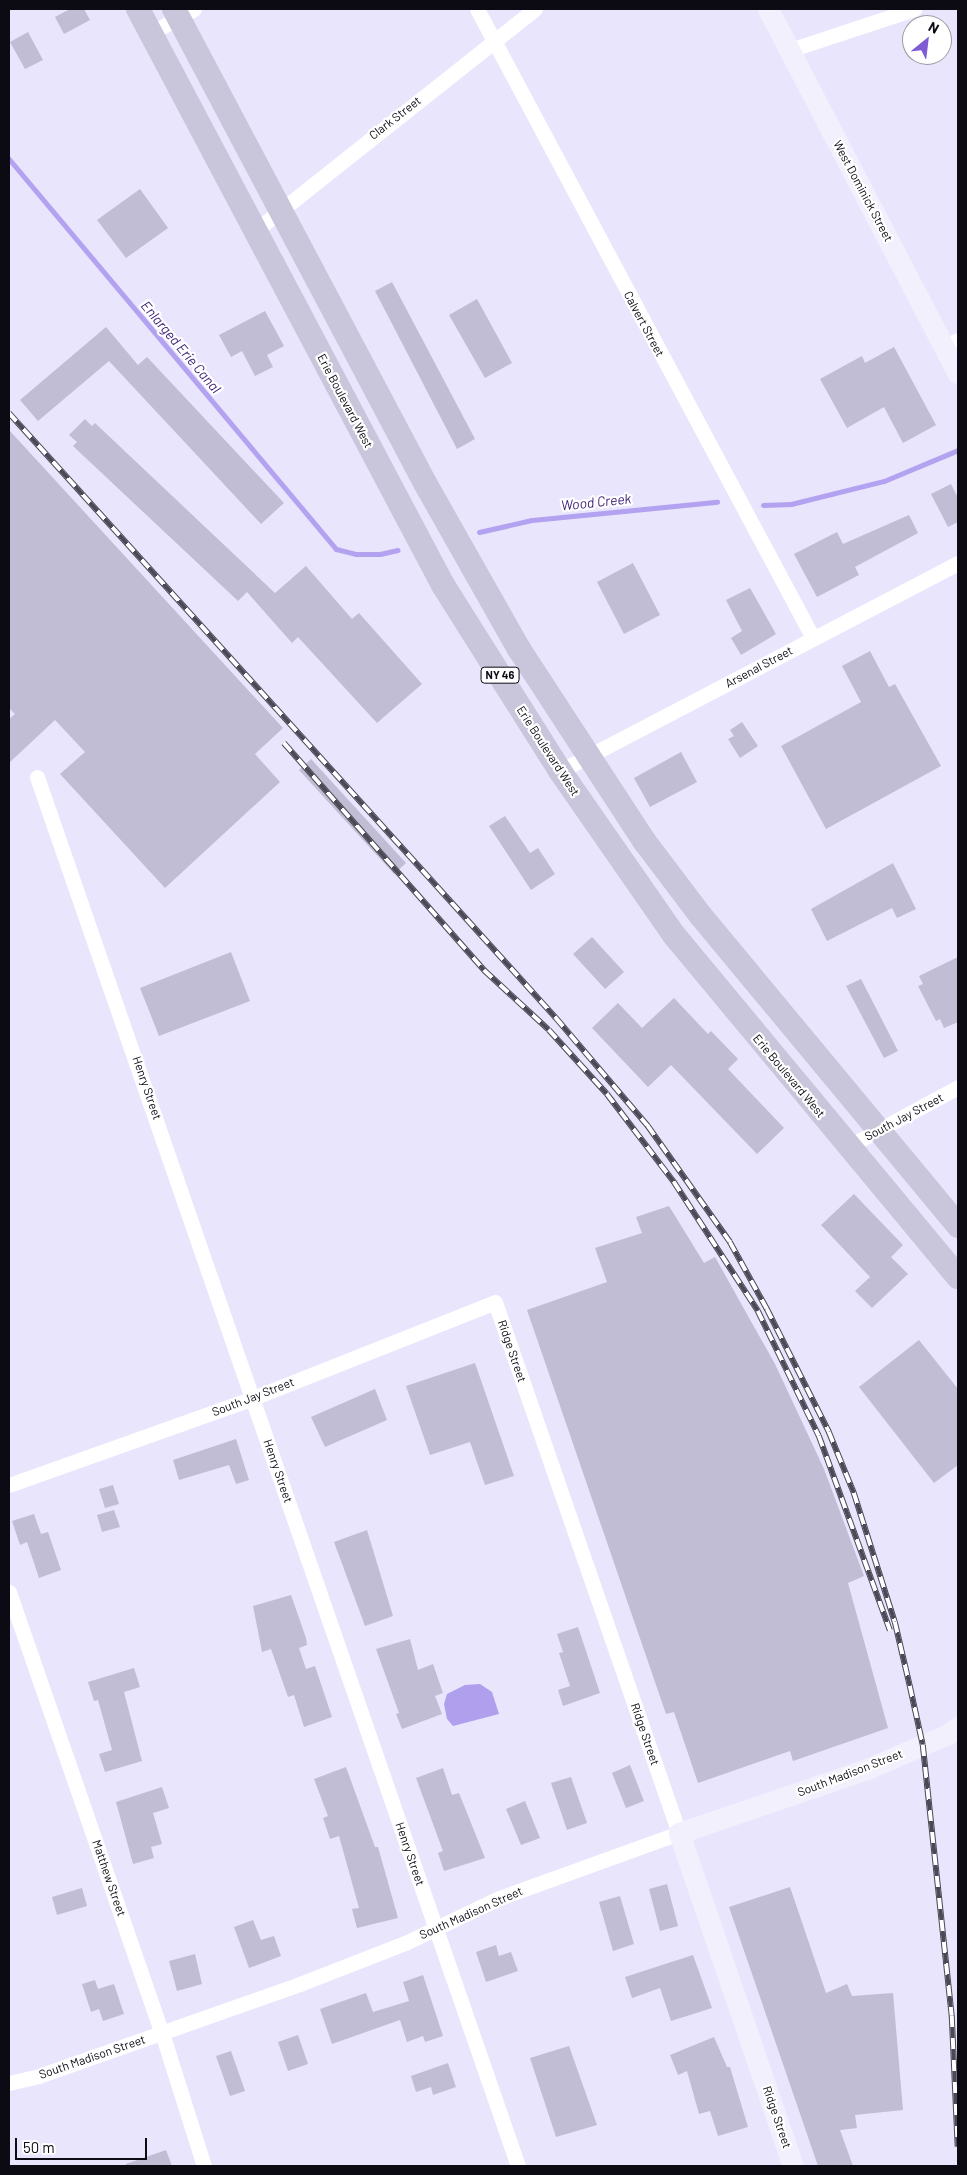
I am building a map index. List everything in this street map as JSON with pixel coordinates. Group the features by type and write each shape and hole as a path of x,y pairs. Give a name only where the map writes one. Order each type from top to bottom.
{"main road":[{"name":"Erie Boulevard West","path":"138,9 443,585 560,771 674,936 958,1277"},
{"name":"NY 46","path":"182,12 281,211 474,572 589,757 645,842 701,916 958,1226"}],"street":[{"name":"Calvert Street","path":"477,9 813,638"},
{"name":"Clark Street","path":"256,230 535,9"},
{"name":"West Dominick Street","path":"768,9 951,343 958,374"},
{"path":"790,50 914,9"},
{"path":"152,33 182,12"},
{"name":"Arsenal Street","path":"560,771 958,563"},
{"name":"Henry Street","path":"37,776 518,2166"},
{"name":"South Jay Street","path":"849,1146 958,1087"},
{"name":"South Jay Street","path":"9,1485 253,1398 494,1302"},
{"name":"Ridge Street","path":"494,1302 680,1833 793,2166"},
{"name":"Matthew Street","path":"9,1592 162,2033 204,2166"},
{"name":"South Madison Street","path":"9,2083 162,2033 300,1984 436,1928 499,1898 867,1769 948,1734 958,1726"}],"shaded area":[{"path":"480,1684 492,1692 499,1714 453,1726 447,1719 444,1704 447,1694 465,1685"}],"building":[{"path":"70,9 84,9 90,20 64,34 55,17"},
{"path":"28,32 43,60 25,69 10,42"},
{"path":"140,189 168,228 126,258 97,220"},
{"path":"392,282 475,439 457,449 375,291"},
{"path":"477,299 512,363 485,378 449,315"},
{"path":"265,311 284,346 267,355 273,367 255,376 242,351 231,357 219,335"},
{"path":"106,327 138,365 147,357 284,503 261,524 109,361 38,421 20,400"},
{"path":"894,347 936,425 903,443 884,407 847,428 820,379 862,356 865,363"},
{"path":"85,419 92,426 95,423 275,593 306,566 352,619 359,613 422,684 377,723 298,637 292,643 247,592 238,601 73,446 77,442 69,435"},
{"path":"9,430 283,728 255,754 280,782 165,888 60,774 85,752 55,720 9,763 9,719 15,714 9,708"},
{"path":"951,484 958,498 958,522 948,527 931,494"},
{"path":"909,515 918,533 855,567 859,575 817,597 794,554 837,532 843,544"},
{"path":"633,563 660,615 624,634 597,582"},
{"path":"750,588 776,634 741,655 731,638 742,631 726,600"},
{"path":"870,651 889,687 895,684 941,766 826,829 781,746 861,702 842,666"},
{"path":"742,722 758,746 740,758 728,739 734,736 730,730"},
{"path":"681,752 697,782 650,807 634,778"},
{"path":"311,759 406,863 394,874 299,770"},
{"path":"505,816 530,853 538,848 555,874 531,890 489,826"},
{"path":"893,863 916,909 897,918 892,908 827,941 811,909"},
{"path":"592,937 624,972 605,989 573,954"},
{"path":"231,952 250,1001 159,1036 140,988"},
{"path":"958,957 958,1022 944,1028 940,1019 936,1021 918,986 923,984 919,976"},
{"path":"861,979 898,1051 884,1058 846,986"},
{"path":"674,998 708,1034 711,1031 738,1059 728,1069 784,1128 757,1154 671,1065 648,1087 592,1028 618,1003 642,1028"},
{"path":"854,1194 903,1245 891,1257 908,1274 872,1308 855,1291 870,1277 821,1225"},
{"path":"669,1206 704,1263 715,1257 775,1364 824,1469 864,1576 848,1583 888,1728 793,1761 790,1751 698,1783 674,1712 666,1714 527,1310 607,1282 595,1248 642,1233 636,1217"},
{"path":"919,1340 958,1389 958,1465 934,1483 859,1387"},
{"path":"475,1363 514,1476 485,1485 470,1442 430,1455 406,1386"},
{"path":"375,1389 387,1420 325,1447 311,1417"},
{"path":"236,1439 249,1480 236,1484 229,1465 179,1480 173,1460"},
{"path":"113,1485 119,1504 105,1508 99,1489"},
{"path":"114,1510 120,1527 102,1532 97,1515"},
{"path":"34,1514 41,1534 48,1532 61,1570 39,1578 27,1542 20,1545 12,1521"},
{"path":"367,1530 393,1616 365,1626 334,1542"},
{"path":"291,1595 306,1638 307,1645 299,1648 306,1669 315,1666 332,1717 304,1727 294,1695 288,1697 271,1649 262,1652 253,1606"},
{"path":"578,1627 600,1693 563,1706 558,1690 570,1686 559,1653 563,1652 557,1634"},
{"path":"410,1639 418,1670 433,1664 443,1693 435,1696 442,1714 402,1729 396,1714 399,1713 376,1649"},
{"path":"134,1668 140,1687 124,1692 142,1761 105,1772 99,1754 112,1750 98,1700 94,1701 88,1682"},
{"path":"630,1765 644,1801 626,1808 612,1773"},
{"path":"346,1767 375,1847 378,1847 398,1918 357,1928 352,1909 359,1908 339,1836 330,1839 323,1818 328,1816 314,1779"},
{"path":"443,1768 452,1795 459,1793 485,1858 444,1871 438,1853 443,1851 416,1778"},
{"path":"571,1777 587,1823 567,1830 551,1783"},
{"path":"162,1787 169,1808 153,1813 162,1844 151,1847 154,1858 133,1864 116,1802"},
{"path":"525,1801 540,1838 521,1845 506,1809"},
{"path":"667,1884 678,1926 660,1931 649,1889"},
{"path":"790,1887 826,1993 847,1984 852,1996 893,1993 903,2110 855,2115 857,2128 840,2130 853,2166 818,2166 729,1907"},
{"path":"82,1888 87,1906 57,1915 52,1897"},
{"path":"620,1896 634,1944 613,1951 599,1902"},
{"path":"253,1920 261,1940 274,1936 281,1956 249,1968 234,1927"},
{"path":"496,1945 499,1956 511,1952 518,1971 486,1982 476,1952"},
{"path":"195,1954 202,1984 177,1991 169,1961"},
{"path":"693,1955 712,2008 671,2021 660,1988 632,1998 625,1977"},
{"path":"423,1975 443,2036 425,2042 423,2036 407,2042 400,2020 332,2044 320,2009 366,1993 373,2012 409,2001 403,1982"},
{"path":"95,1980 98,1989 114,1984 124,2014 103,2021 99,2009 91,2012 82,1984"},
{"path":"298,2035 308,2064 288,2071 278,2042"},
{"path":"714,2037 727,2067 730,2067 748,2127 718,2136 710,2111 699,2114 687,2071 678,2075 670,2055"},
{"path":"569,2046 597,2125 556,2137 530,2058"},
{"path":"231,2051 245,2091 230,2096 216,2056"},
{"path":"448,2063 456,2087 433,2095 431,2087 416,2092 411,2076"},
{"path":"166,2150 172,2166 126,2166 126,2164"}],"waterway":[{"name":"Enlarged Erie Canal","path":"9,159 336,549 356,554 380,554 398,550"},
{"name":"Wood Creek","path":"763,505 791,504 884,481 958,450"},
{"name":"Wood Creek","path":"479,532 532,520 717,502"}],"railway":[{"path":"9,413 556,1018 648,1126 730,1242 767,1309 829,1432 854,1493 895,1622 910,1686 923,1745 952,2016 958,2147"},
{"path":"284,743 484,970 549,1030 607,1094 674,1182 758,1311 819,1436 890,1630"}]}
